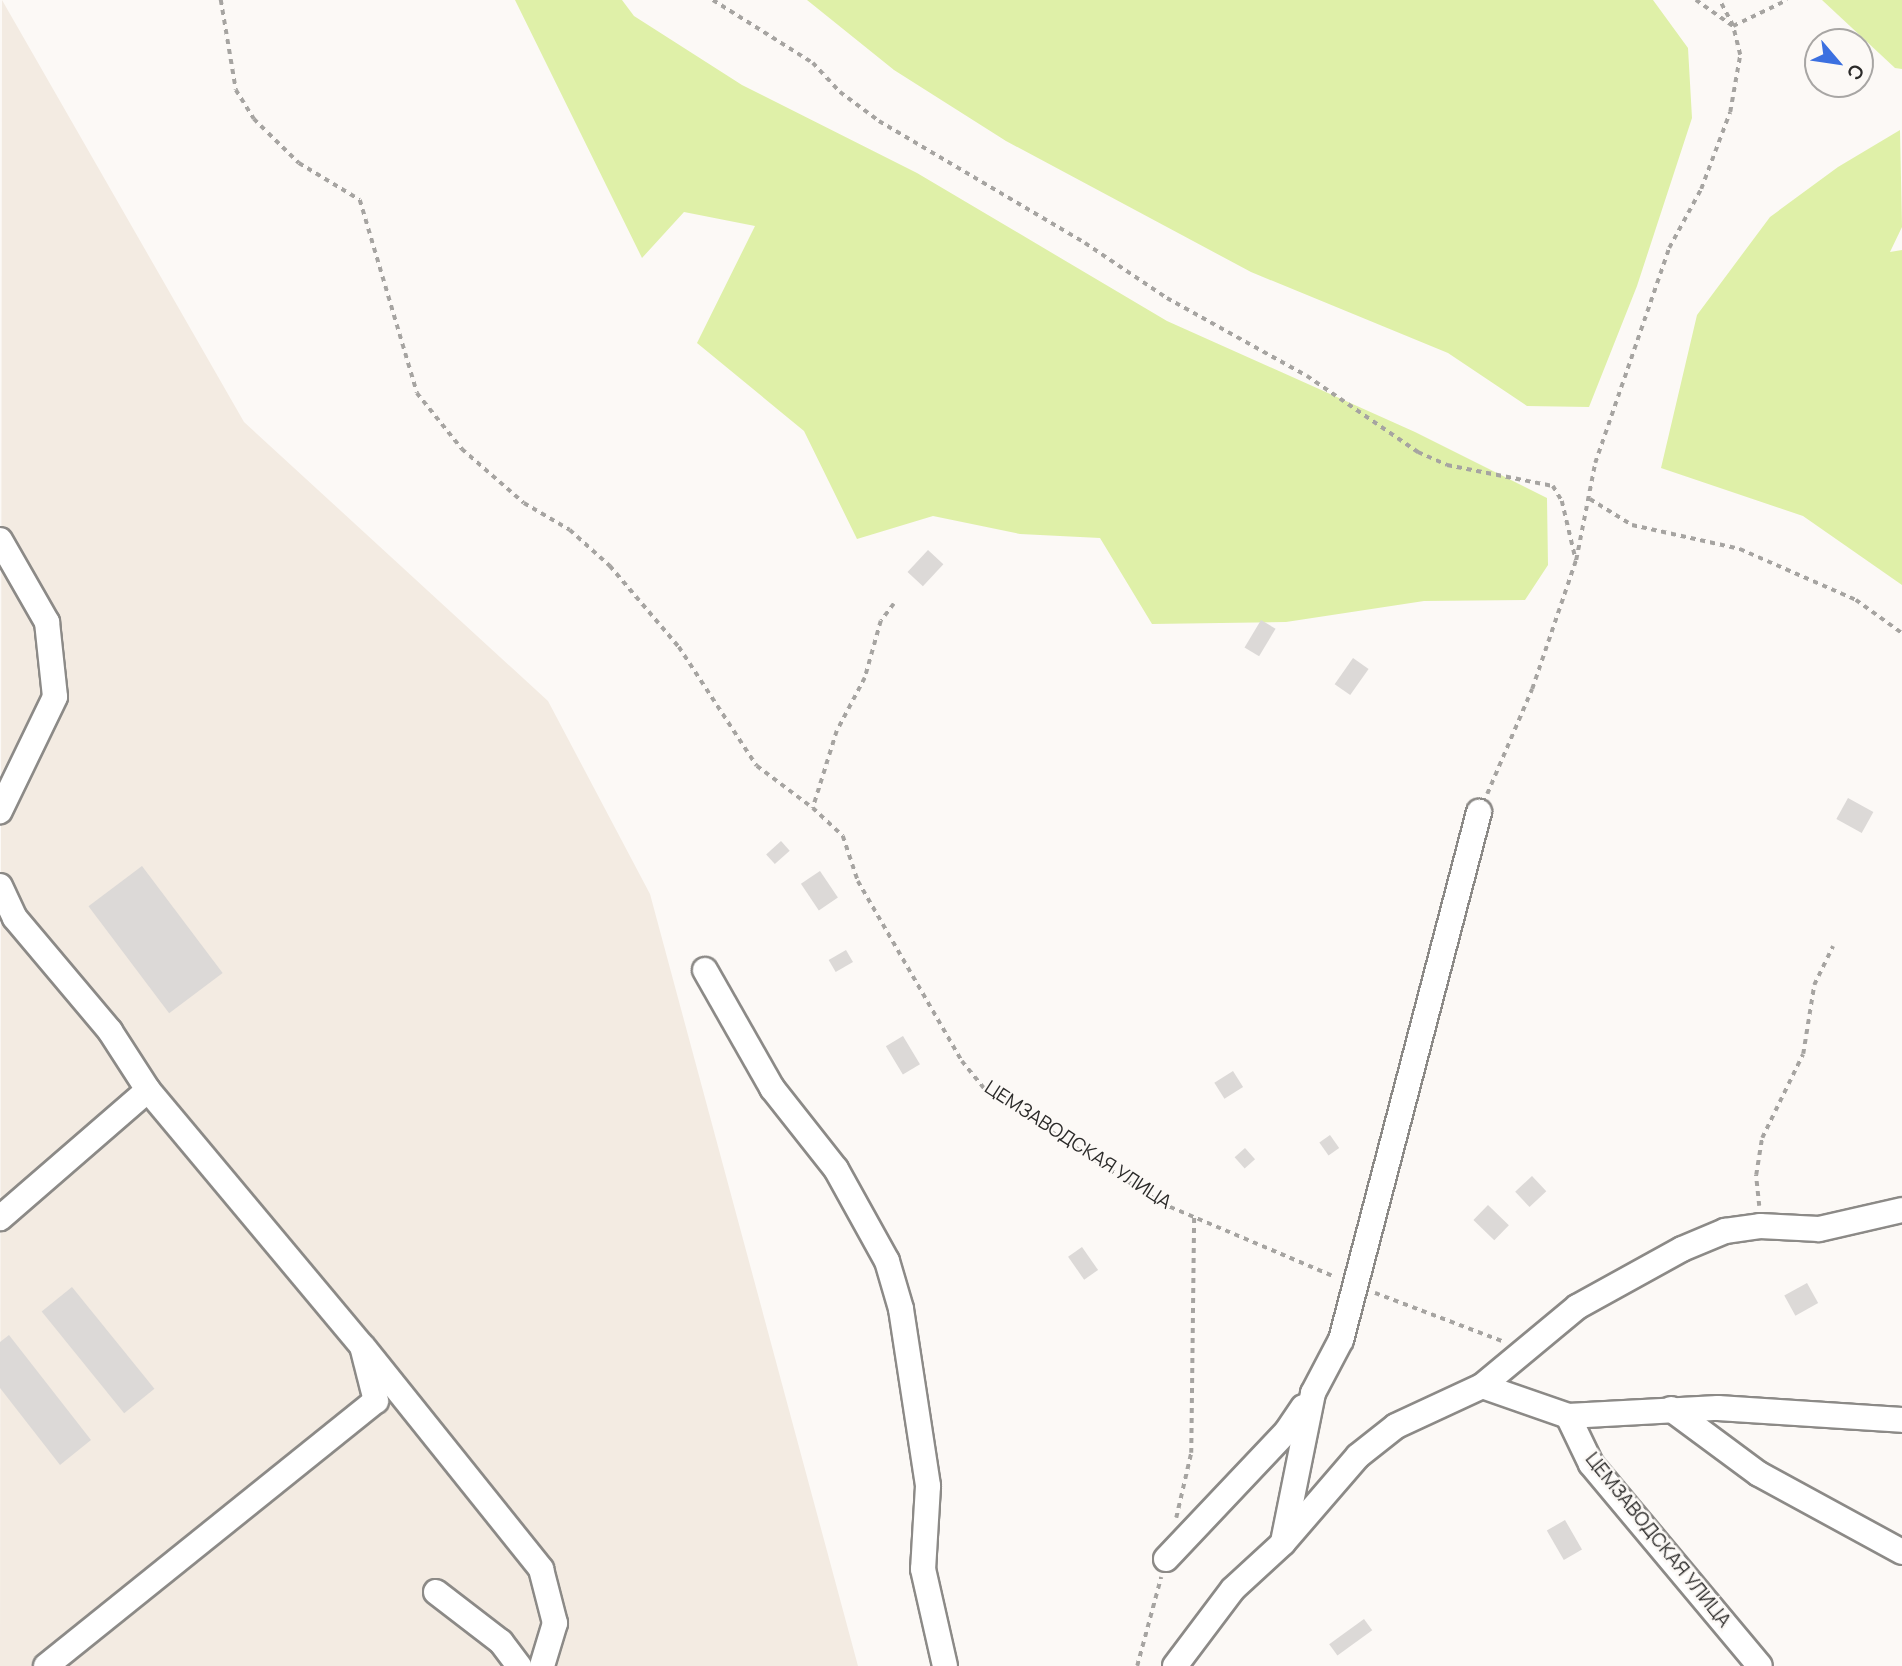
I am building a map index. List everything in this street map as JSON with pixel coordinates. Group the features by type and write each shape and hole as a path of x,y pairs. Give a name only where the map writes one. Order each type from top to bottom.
{"street":[{"path":"0,540 47,622 55,697 0,811"},
{"path":"1166,1559 1287,1431 1312,1393 1341,1340 1353,1284 1479,812"},
{"path":"0,886 15,918 110,1031 148,1090 362,1346 541,1569 555,1623 542,1666"},
{"path":"705,970 772,1088 836,1169 887,1261 901,1309 928,1486 923,1569 945,1666"},
{"path":"0,1217 148,1090"},
{"path":"1175,1666 1233,1589 1283,1543 1358,1455 1396,1426 1482,1386 1577,1307 1682,1249 1725,1231 1760,1226 1819,1229 1902,1210"},
{"path":"46,1666 376,1401 362,1346"},
{"path":"1482,1386 1568,1416 1671,1409 1902,1420"},
{"path":"1283,1543 1312,1393"},
{"path":"1671,1409 1759,1474 1902,1552"},
{"name":"ЦЕМЗАВОДСКАЯ УЛИЦА","path":"1568,1416 1591,1464 1760,1666"},
{"path":"436,1592 501,1642 519,1666"}],"path":[{"name":"ЦЕМЗАВОДСКАЯ УЛИЦА","path":"221,0 236,90 254,119 299,163 359,200 417,393 462,449 524,503 570,530 610,566 678,647 757,766 813,808 843,836 858,881 898,957 962,1061 984,1088 1161,1203 1353,1284 1526,1349"},
{"path":"713,0 813,62 840,92 879,121 1085,243 1167,298 1307,376 1419,452 1447,465 1553,486 1562,501 1576,559"},
{"path":"1696,0 1733,26"},
{"path":"1479,812 1532,689 1576,559 1595,463 1670,248 1701,189 1730,112 1740,55 1733,26 1719,0"},
{"path":"1733,26 1787,0"},
{"path":"1590,499 1632,525 1740,549 1856,600 1902,633"},
{"path":"813,808 837,731 865,678 881,621 894,604"},
{"path":"1760,1226 1756,1175 1762,1138 1803,1055 1814,985 1833,946"},
{"path":"1175,1519 1191,1453 1194,1216"},
{"path":"1137,1666 1166,1559"}],"shaded area":[{"path":"2,0 244,422 548,701 650,894 858,1666 0,1666"}],"green space":[{"path":"515,0 622,0 634,16 742,85 917,173 1167,321 1415,432 1547,498 1548,565 1525,600 1424,601 1286,622 1152,624 1100,538 1020,534 933,516 857,539 804,431 697,343 755,226 684,212 642,258"},
{"path":"807,0 1653,0 1688,48 1692,118 1637,286 1589,407 1527,406 1448,353 1251,272 1006,141 894,70"},
{"path":"1822,0 1902,0 1902,69 1895,68 1874,48 1874,28 1852,28"},
{"path":"1900,130 1902,227 1890,252 1902,250 1902,585 1803,516 1661,468 1697,315 1770,217 1838,167"}],"building":[{"path":"928,550 943,564 923,586 908,572"},
{"path":"1261,620 1276,629 1259,656 1245,647"},
{"path":"1353,658 1369,669 1350,695 1335,684"},
{"path":"1848,798 1873,812 1862,833 1836,819"},
{"path":"781,841 790,851 775,864 766,854"},
{"path":"142,866 223,973 169,1013 88,906"},
{"path":"820,871 838,898 819,910 801,884"},
{"path":"846,950 853,962 836,972 829,960"},
{"path":"903,1036 920,1064 903,1075 886,1046"},
{"path":"1233,1071 1243,1087 1224,1099 1214,1083"},
{"path":"1330,1135 1339,1148 1329,1156 1319,1142"},
{"path":"1245,1148 1255,1159 1245,1169 1235,1157"},
{"path":"1532,1176 1546,1191 1530,1207 1515,1192"},
{"path":"1488,1205 1509,1225 1494,1240 1473,1220"},
{"path":"1082,1247 1098,1270 1084,1280 1068,1257"},
{"path":"1807,1283 1818,1303 1795,1316 1784,1296"},
{"path":"72,1287 154,1389 124,1413 42,1312"},
{"path":"9,1335 91,1440 60,1465 0,1388 0,1342"},
{"path":"1565,1520 1582,1549 1564,1560 1547,1530"},
{"path":"1364,1619 1372,1630 1337,1656 1329,1644"}]}
